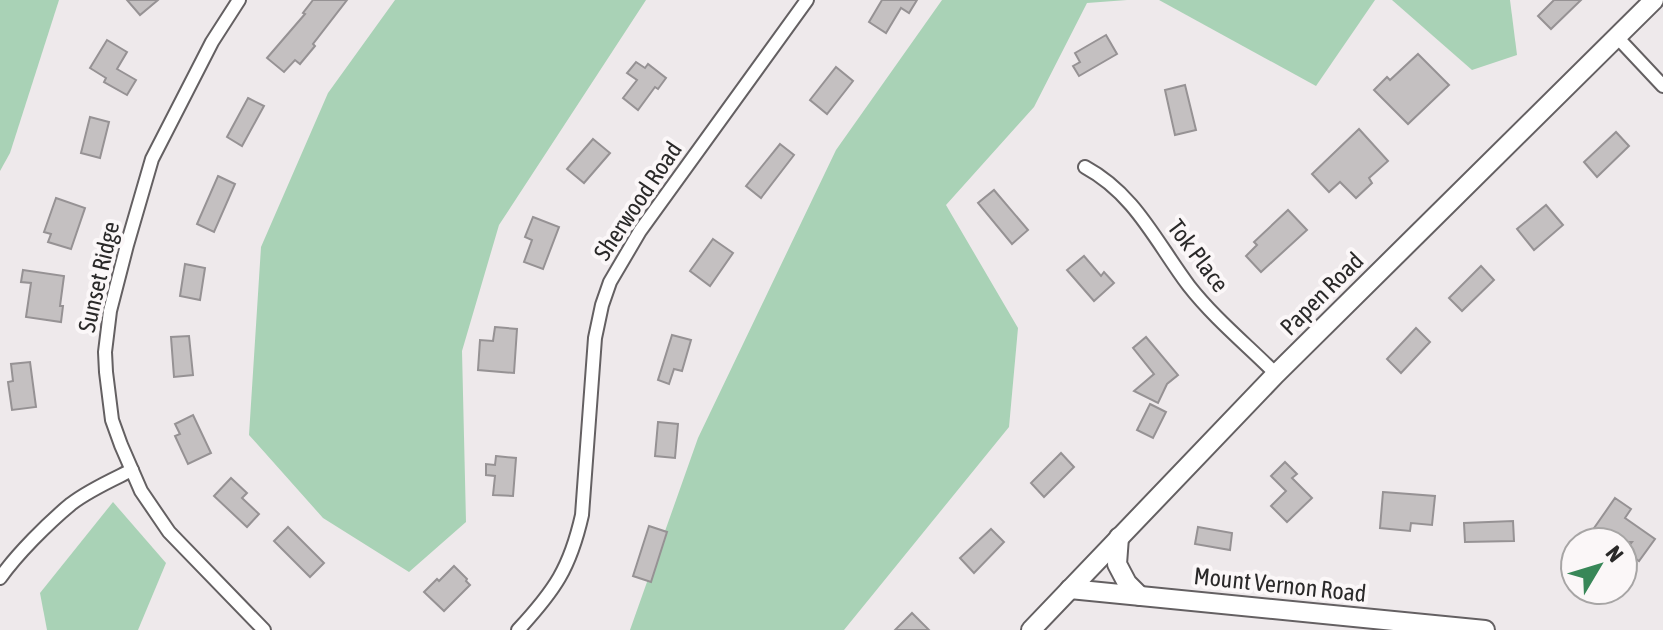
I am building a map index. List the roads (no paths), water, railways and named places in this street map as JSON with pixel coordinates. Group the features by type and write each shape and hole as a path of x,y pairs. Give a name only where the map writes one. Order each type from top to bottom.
{"street":[{"name":"Sunset Ridge","path":"239,0 212,42 152,159 110,311 105,352 112,420 141,491 169,532 264,630"},
{"name":"Sherwood Road","path":"518,630 547,599 562,577 577,537 582,515 595,338 610,282 640,231 807,0"},
{"name":"Papen Road","path":"1031,630 1276,374 1654,0"},
{"path":"1617,37 1663,86"},
{"name":"Tok Place","path":"1085,167 1104,177 1125,195 1206,305 1276,374"},
{"path":"0,578 21,552 71,504 132,470"},
{"path":"1119,537 1117,564 1127,583 1140,596"},
{"name":"Mount Vernon Road","path":"1070,589 1485,630"}]}
